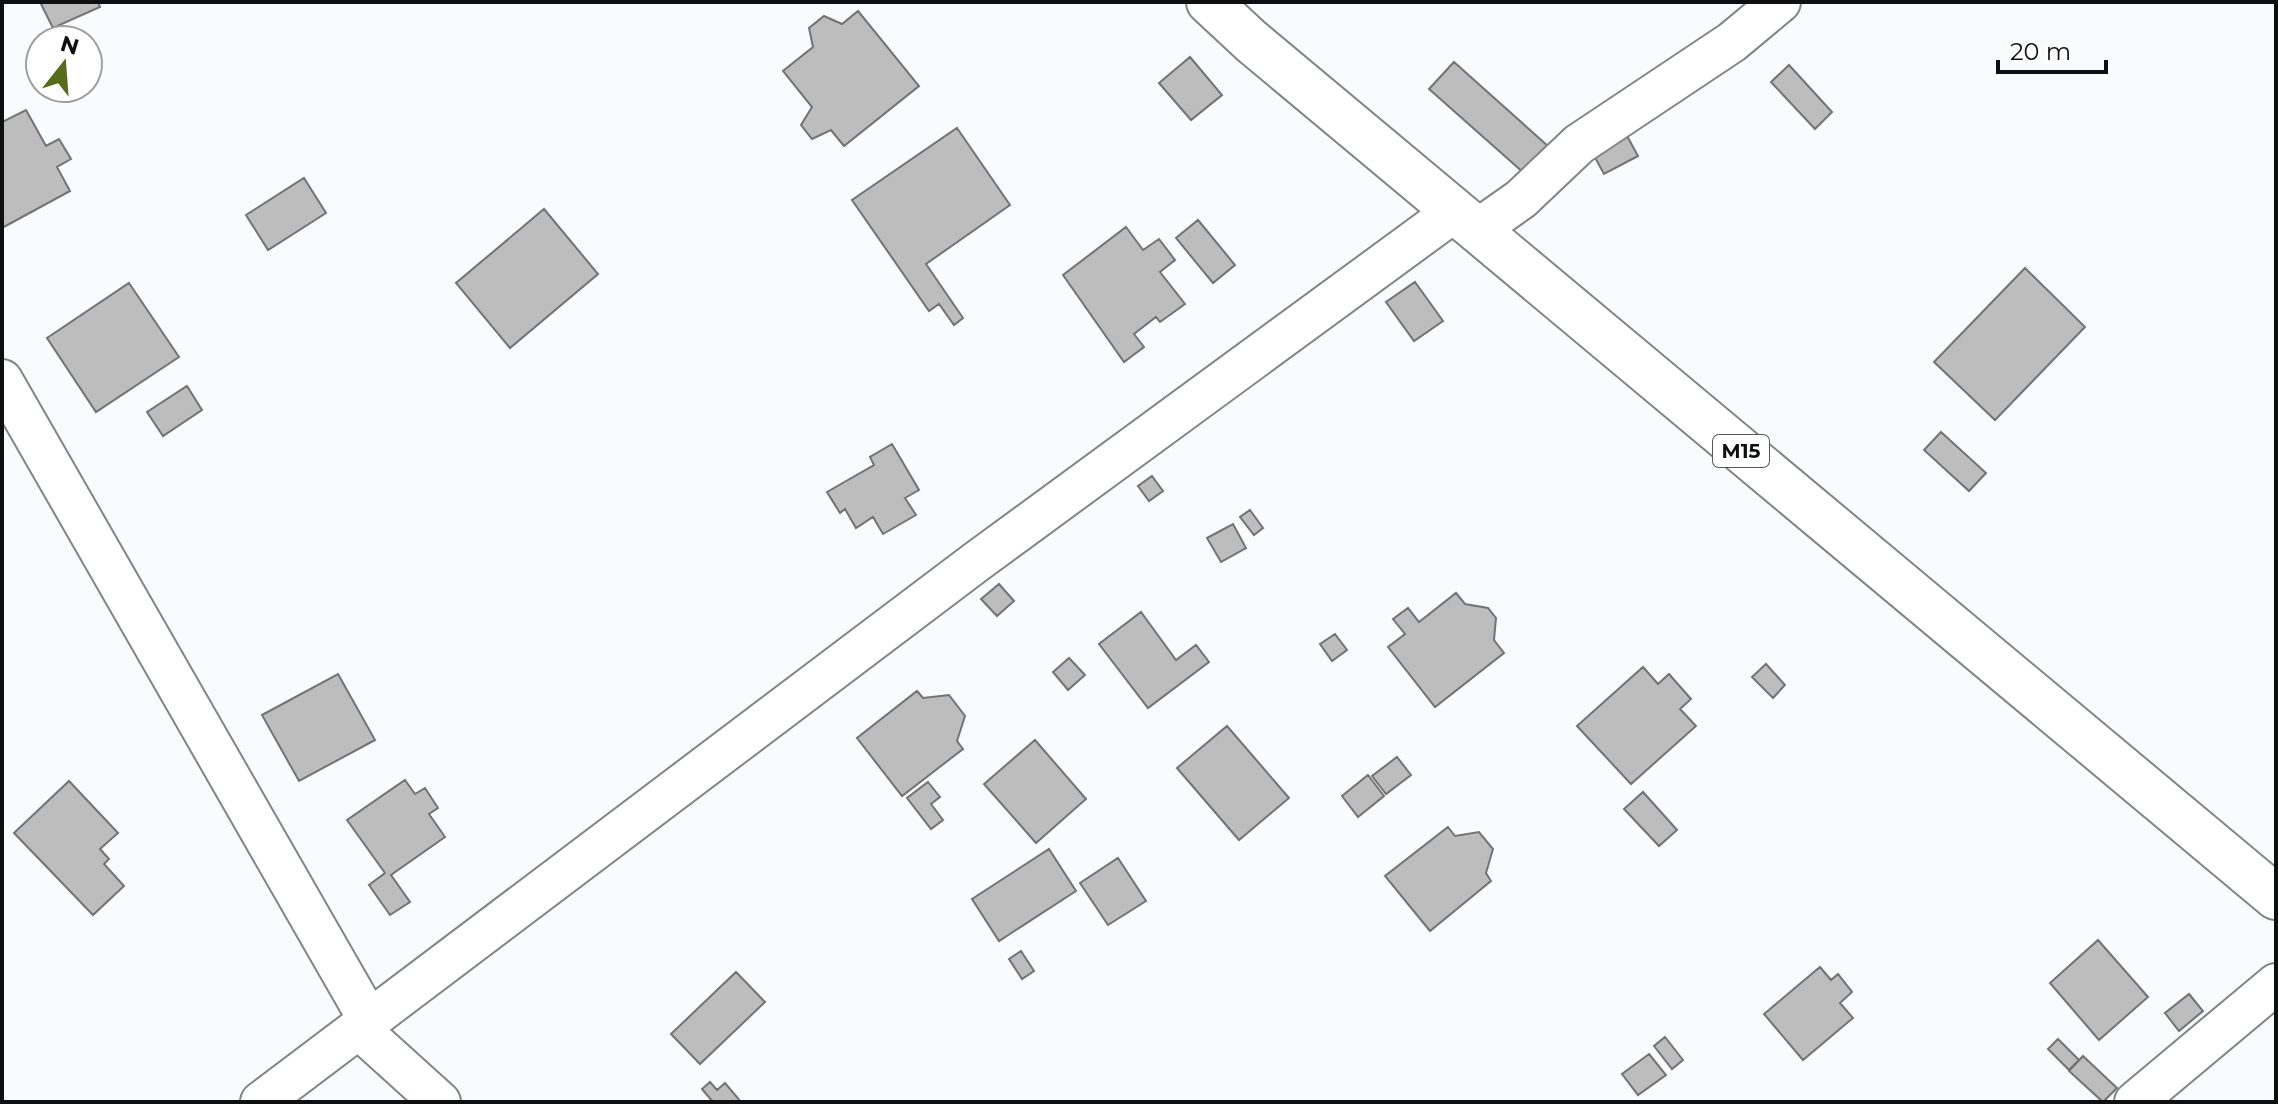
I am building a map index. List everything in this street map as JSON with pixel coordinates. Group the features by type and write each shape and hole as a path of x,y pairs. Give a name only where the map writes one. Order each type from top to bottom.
{"highway":[{"name":"M15","path":"1209,2 1251,41 2276,897"}],"street":[{"path":"261,1102 976,562 1466,221 1521,199 1579,144 1732,42 1780,2"},
{"path":"2,380 364,1024 440,1102"},
{"path":"2135,1102 2276,984"}],"building":[{"path":"40,2 98,2 100,7 62,24 51,24"},
{"path":"858,11 919,86 844,146 831,130 812,139 801,125 812,107 783,71 813,47 809,28 824,16 842,24"},
{"path":"1190,57 1222,95 1191,120 1159,83"},
{"path":"1454,62 1558,155 1534,182 1429,89"},
{"path":"1789,65 1832,112 1815,129 1771,82"},
{"path":"26,110 46,146 59,139 71,159 57,167 70,191 2,228 2,122"},
{"path":"957,128 1010,205 926,264 963,318 954,325 939,304 929,311 852,200"},
{"path":"1626,134 1638,156 1604,174 1592,152"},
{"path":"304,178 326,213 268,250 246,215"},
{"path":"544,209 598,274 510,348 456,283"},
{"path":"1198,220 1235,265 1213,283 1176,238"},
{"path":"1126,227 1143,250 1159,239 1175,260 1160,272 1185,304 1160,322 1156,317 1134,334 1144,347 1124,362 1063,275"},
{"path":"2025,268 2085,327 1995,420 1934,362"},
{"path":"1415,282 1443,321 1414,341 1386,302"},
{"path":"129,283 179,357 96,412 47,338"},
{"path":"187,386 202,410 163,436 147,412"},
{"path":"1941,432 1986,473 1969,491 1924,450"},
{"path":"892,444 919,490 905,498 916,515 883,534 873,517 856,528 845,509 840,513 827,492 874,465 870,457"},
{"path":"1152,476 1163,491 1149,501 1138,486"},
{"path":"1250,510 1263,528 1254,535 1240,517"},
{"path":"1233,524 1246,548 1221,562 1207,538"},
{"path":"999,584 1014,601 997,616 981,599"},
{"path":"1456,593 1465,604 1488,608 1496,618 1494,640 1504,653 1435,707 1388,647 1405,634 1393,619 1408,608 1419,622"},
{"path":"1141,612 1176,660 1196,645 1209,662 1148,708 1099,644"},
{"path":"1335,634 1347,650 1332,661 1320,644"},
{"path":"1069,658 1085,675 1068,690 1053,672"},
{"path":"1766,664 1785,685 1773,698 1752,677"},
{"path":"1643,667 1658,684 1669,674 1691,699 1680,709 1696,726 1631,784 1577,726"},
{"path":"338,674 375,740 299,781 262,715"},
{"path":"917,691 923,698 949,695 965,716 957,741 963,749 902,796 857,738"},
{"path":"1227,726 1289,798 1239,840 1177,768"},
{"path":"1035,740 1086,799 1036,843 984,784"},
{"path":"1397,757 1411,775 1386,794 1372,776"},
{"path":"1368,775 1384,796 1358,817 1342,796"},
{"path":"405,780 415,794 425,788 438,808 429,814 445,837 391,875 410,902 390,915 369,885 385,873 347,820"},
{"path":"69,781 118,833 100,849 109,859 104,864 124,886 93,915 14,833"},
{"path":"928,782 940,797 931,804 943,820 931,829 907,798"},
{"path":"1643,792 1677,830 1659,846 1624,809"},
{"path":"1448,827 1455,836 1479,832 1493,849 1486,873 1491,881 1430,931 1385,876"},
{"path":"1049,849 1076,891 999,941 972,899"},
{"path":"1118,858 1146,901 1108,925 1080,883"},
{"path":"2098,940 2148,997 2099,1040 2050,983"},
{"path":"1021,951 1034,971 1022,979 1009,959"},
{"path":"1820,967 1831,980 1838,974 1852,992 1840,1003 1853,1018 1803,1060 1764,1014"},
{"path":"736,972 765,1002 700,1064 671,1034"},
{"path":"2189,994 2203,1011 2179,1031 2165,1013"},
{"path":"1665,1037 1683,1060 1672,1069 1654,1046"},
{"path":"2058,1039 2079,1060 2069,1070 2048,1049"},
{"path":"1649,1054 1666,1075 1638,1095 1622,1074"},
{"path":"2083,1056 2117,1088 2103,1102 2069,1071"},
{"path":"710,1082 717,1090 725,1083 741,1102 713,1102 702,1089"}]}
